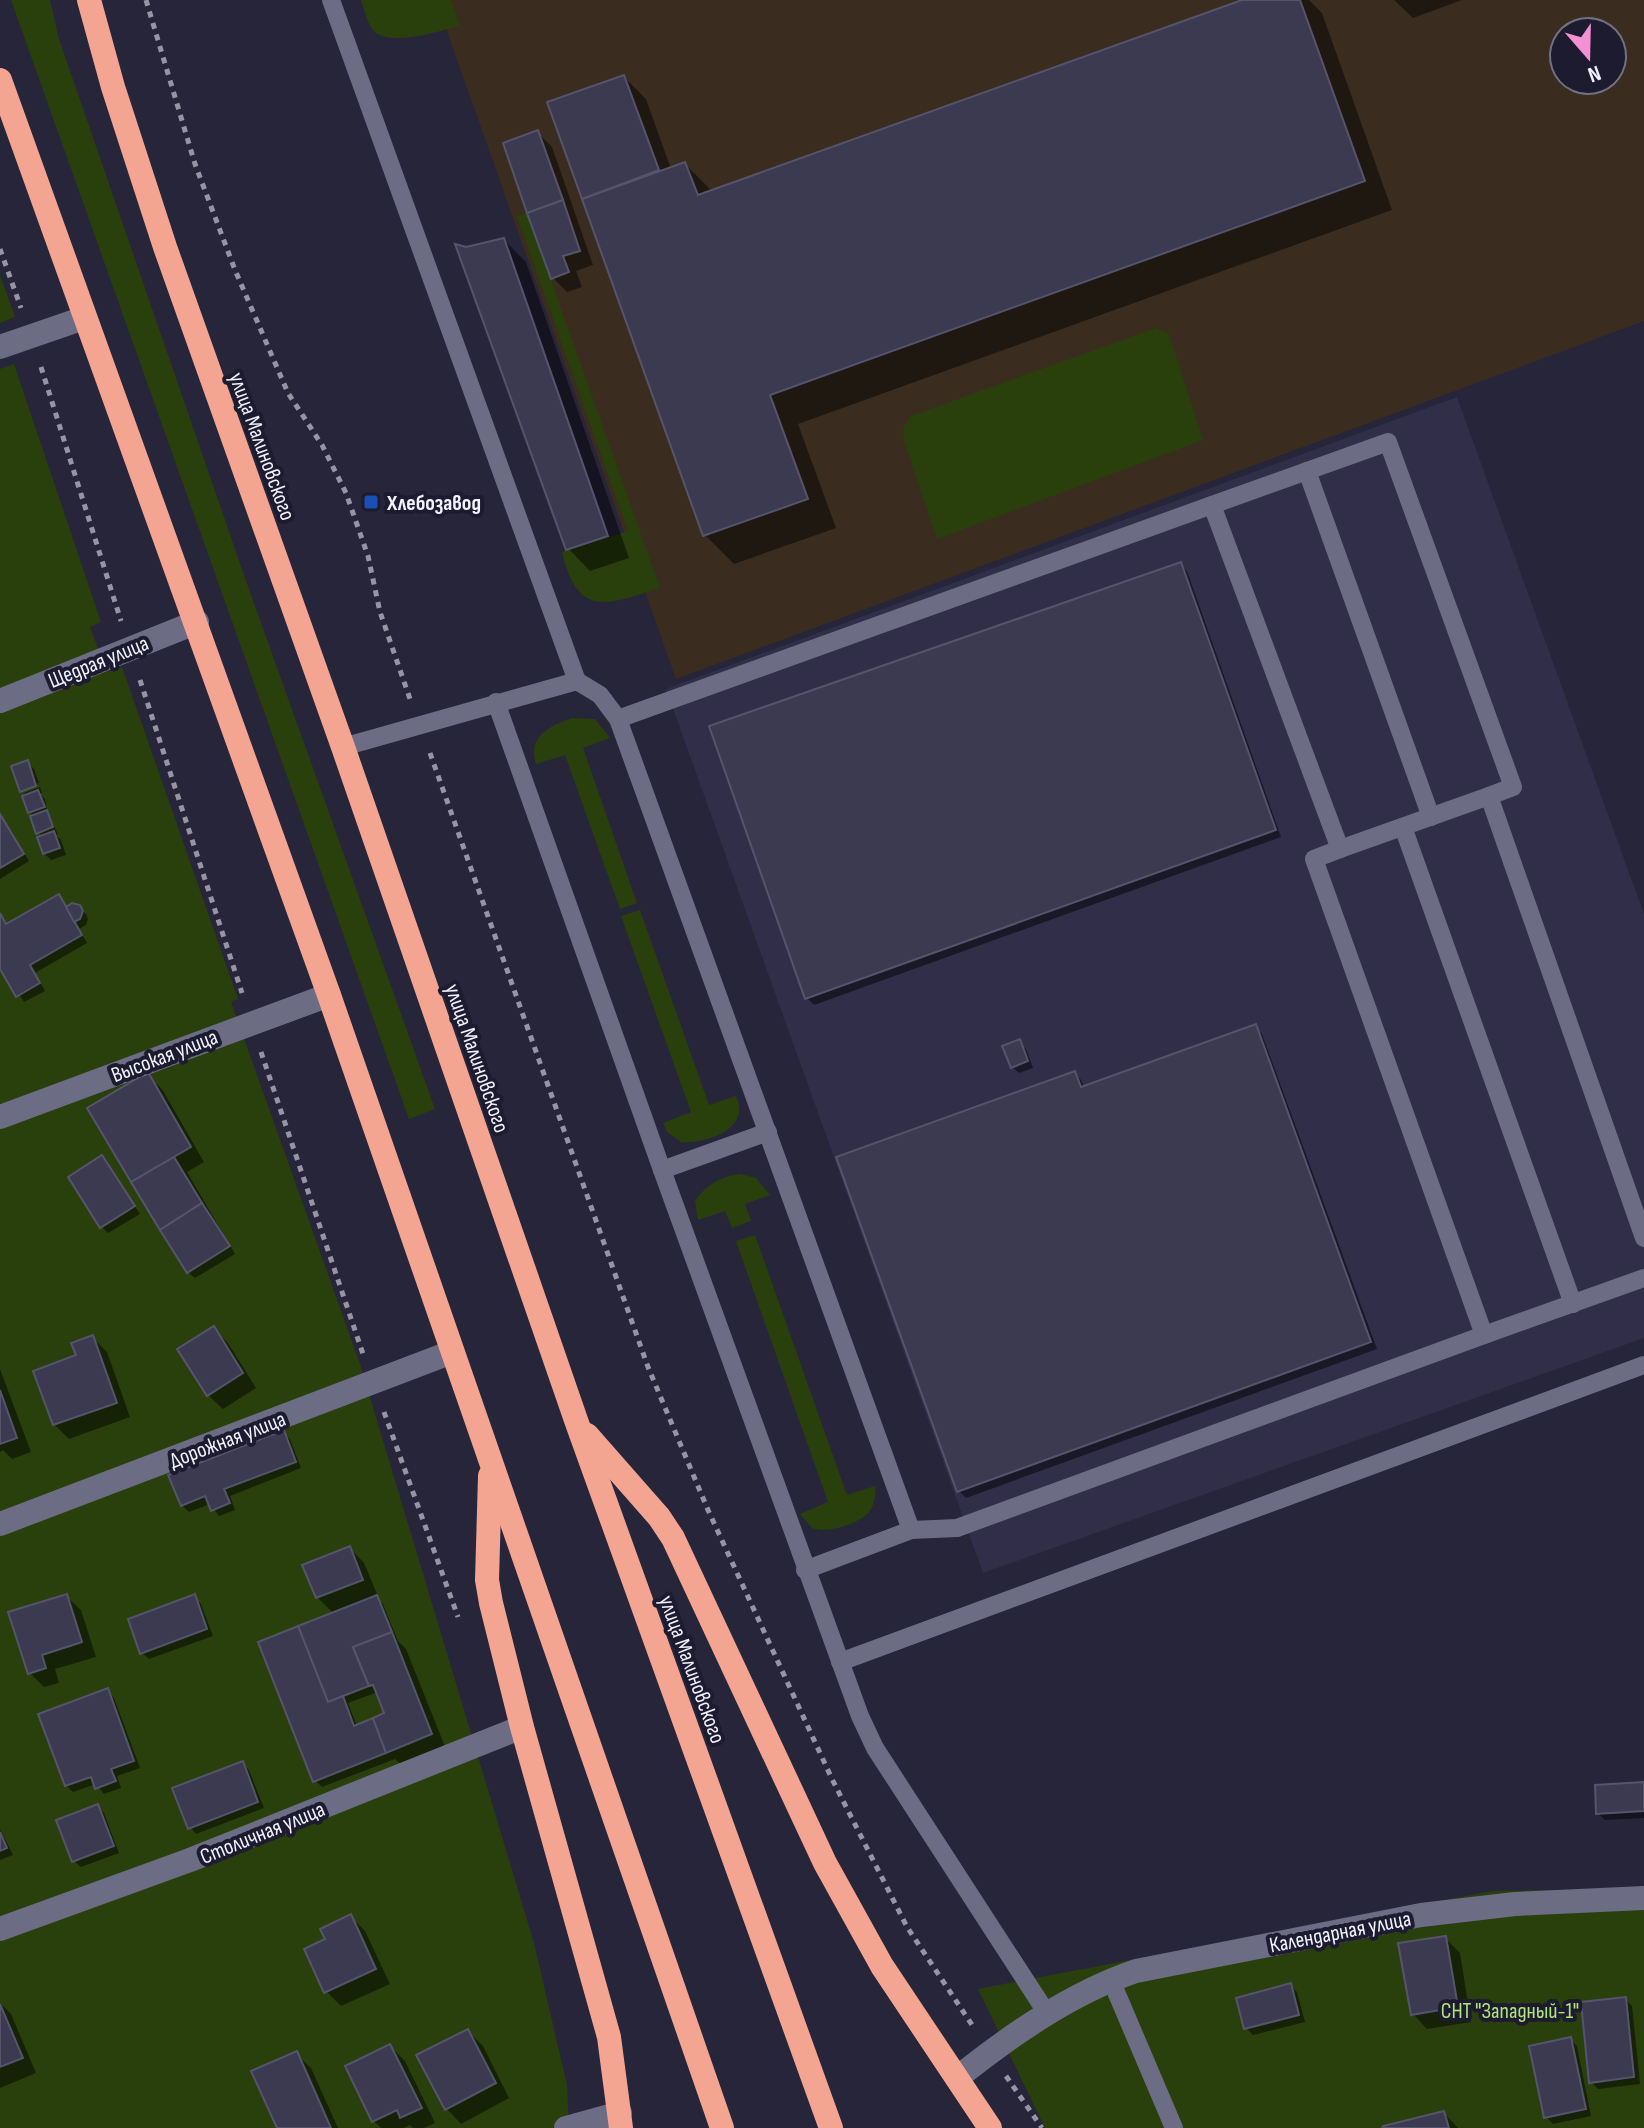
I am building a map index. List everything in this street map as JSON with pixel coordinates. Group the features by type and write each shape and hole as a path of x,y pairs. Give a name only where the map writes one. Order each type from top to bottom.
{"highway":[{"name":"улица Малиновского","path":"89,0 113,87 165,247 343,747 577,1423 831,2128"},
{"path":"0,80 329,995 722,2128"},
{"path":"577,1423 659,1517 673,1538 825,1863 882,1966 990,2128"},
{"path":"490,1457 487,1580 491,1603 522,1727 609,2037 620,2120"}],"street":[{"path":"0,347 84,318"},
{"name":"Щедрая улица","path":"0,701 197,622"},
{"name":"Высокая улица","path":"0,1117 329,995"},
{"name":"Дорожная улица","path":"0,1524 452,1352"},
{"name":"Столичная улица","path":"0,1929 190,1860 522,1727"},
{"name":"Календарная улица","path":"957,2078 1048,2015 1111,1980 1136,1971 1421,1915 1515,1904 1644,1898"},
{"path":"566,2128 620,2120"}],"lane":[{"path":"331,0 577,681 600,695 618,719 911,1530"},
{"path":"618,719 1388,442 1513,787 1314,859 1484,1335"},
{"path":"1307,471 1431,817"},
{"path":"1212,505 1340,849"},
{"path":"343,747 577,681"},
{"path":"496,702 805,1570 860,1716 875,1748 1048,2015"},
{"path":"1489,796 1644,1238"},
{"path":"1403,827 1573,1304"},
{"path":"662,1170 768,1132"},
{"path":"805,1570 911,1530 957,1528 1644,1278"},
{"path":"840,1662 1644,1365"},
{"path":"1111,1980 1174,2128"}],"path":[{"path":"146,0 195,164 235,270 288,393 322,445 346,493 368,556 380,612 419,725 648,1367 708,1510 832,1779 907,1927 1042,2128"},
{"path":"0,249 31,336 251,1022 373,1383"}],"shaded area":[{"path":"436,0 1644,0 1644,321 676,679"},
{"path":"1457,397 1644,914 1644,1338 983,1573 666,689"}],"green space":[{"path":"11,0 50,0 59,39 245,578 435,1109 409,1119"},
{"path":"361,0 451,0 460,26 414,37 390,38 373,30"},
{"path":"527,213 660,588 625,599 598,602 586,597 577,589 569,574 562,552 628,531 517,216"},
{"path":"0,275 15,317 0,323"},
{"path":"1156,328 1169,334 1203,440 937,539 904,440 903,428 911,416"},
{"path":"14,364 101,622 90,627 107,672 122,667 238,999 231,1002 360,1364 534,1943 567,2085 569,2128 0,2128 0,369"},
{"path":"572,718 595,719 610,738 583,748 637,903 620,909 565,755 536,764 534,754 538,739 549,729"},
{"path":"640,910 709,1105 736,1096 738,1117 732,1126 714,1137 681,1142 667,1132 663,1123 691,1112 621,916"},
{"path":"741,1174 756,1178 770,1195 745,1204 751,1221 732,1228 725,1211 698,1220 695,1201 699,1195 721,1179"},
{"path":"755,1235 847,1495 875,1486 875,1499 869,1512 842,1527 818,1530 812,1528 800,1514 828,1502 736,1241"},
{"name":"СНТ \"Западный-1\"","path":"1644,1889 1644,2128 1045,2128 978,1989 1492,1891"}],"building":[{"path":"1242,0 1300,0 1365,181 770,395 808,499 703,536 582,199 685,162 698,195"},
{"path":"624,75 659,170 582,199 547,102"},
{"path":"538,130 563,200 527,213 503,143"},
{"path":"563,200 580,251 563,256 569,272 551,279 527,213"},
{"path":"504,238 608,536 566,550 455,244 466,247"},
{"path":"1181,562 1276,830 805,999 709,726"},
{"path":"28,760 36,786 20,792 11,766"},
{"path":"38,790 45,807 28,813 22,796"},
{"path":"47,810 53,827 36,834 30,816"},
{"path":"0,814 24,854 0,868"},
{"path":"54,831 60,848 43,854 37,837"},
{"path":"59,894 82,935 30,965 40,983 16,997 0,969 0,913 6,924"},
{"path":"72,903 80,905 83,911 80,919 74,922 66,907"},
{"path":"1256,1024 1371,1342 957,1492 836,1157 1075,1071 1081,1087"},
{"path":"1020,1039 1028,1061 1011,1068 1002,1046"},
{"path":"148,1072 191,1147 131,1182 87,1108"},
{"path":"102,1155 135,1206 100,1228 68,1177"},
{"path":"174,1157 202,1203 160,1230 131,1182"},
{"path":"202,1203 230,1246 187,1273 160,1230"},
{"path":"214,1326 243,1373 207,1396 177,1349"},
{"path":"93,1335 117,1403 53,1425 33,1371 76,1355 71,1343"},
{"path":"0,1390 17,1438 0,1444"},
{"path":"284,1430 296,1462 224,1489 230,1503 211,1511 205,1496 181,1506 168,1475"},
{"path":"350,1546 363,1580 316,1598 302,1565"},
{"path":"67,1594 82,1642 42,1655 46,1668 28,1674 8,1612"},
{"path":"195,1594 207,1629 140,1654 128,1619"},
{"path":"377,1595 392,1632 353,1647 369,1686 328,1702 298,1626"},
{"path":"298,1626 328,1702 343,1696 354,1726 373,1718 386,1753 313,1782 258,1642"},
{"path":"392,1632 432,1734 386,1753 373,1718 384,1713 353,1647"},
{"path":"108,1688 134,1761 111,1769 116,1781 95,1789 91,1777 65,1786 38,1714"},
{"path":"243,1761 258,1802 188,1829 172,1788"},
{"path":"1644,1782 1644,1811 1596,1814 1595,1785"},
{"path":"98,1804 114,1846 72,1862 56,1820"},
{"path":"0,1832 7,1848 0,1851"},
{"path":"351,1914 376,1969 324,1993 304,1949 325,1939 320,1929"},
{"path":"1446,1936 1458,2007 1411,2015 1398,1943"},
{"path":"1291,1983 1299,2015 1244,2029 1236,1998"},
{"path":"1626,1997 1634,2077 1589,2083 1581,2002"},
{"path":"0,2004 23,2058 0,2067"},
{"path":"468,2029 496,2083 445,2110 416,2055"},
{"path":"1571,2037 1586,2109 1544,2118 1529,2046"},
{"path":"390,2044 422,2108 400,2118 397,2110 372,2122 345,2066"},
{"path":"297,2051 331,2128 277,2128 251,2071"},
{"path":"1444,2111 1449,2128 1382,2128 1383,2126"}],"place":[{"name":"Хлебозавод","path":"371,502"}]}
